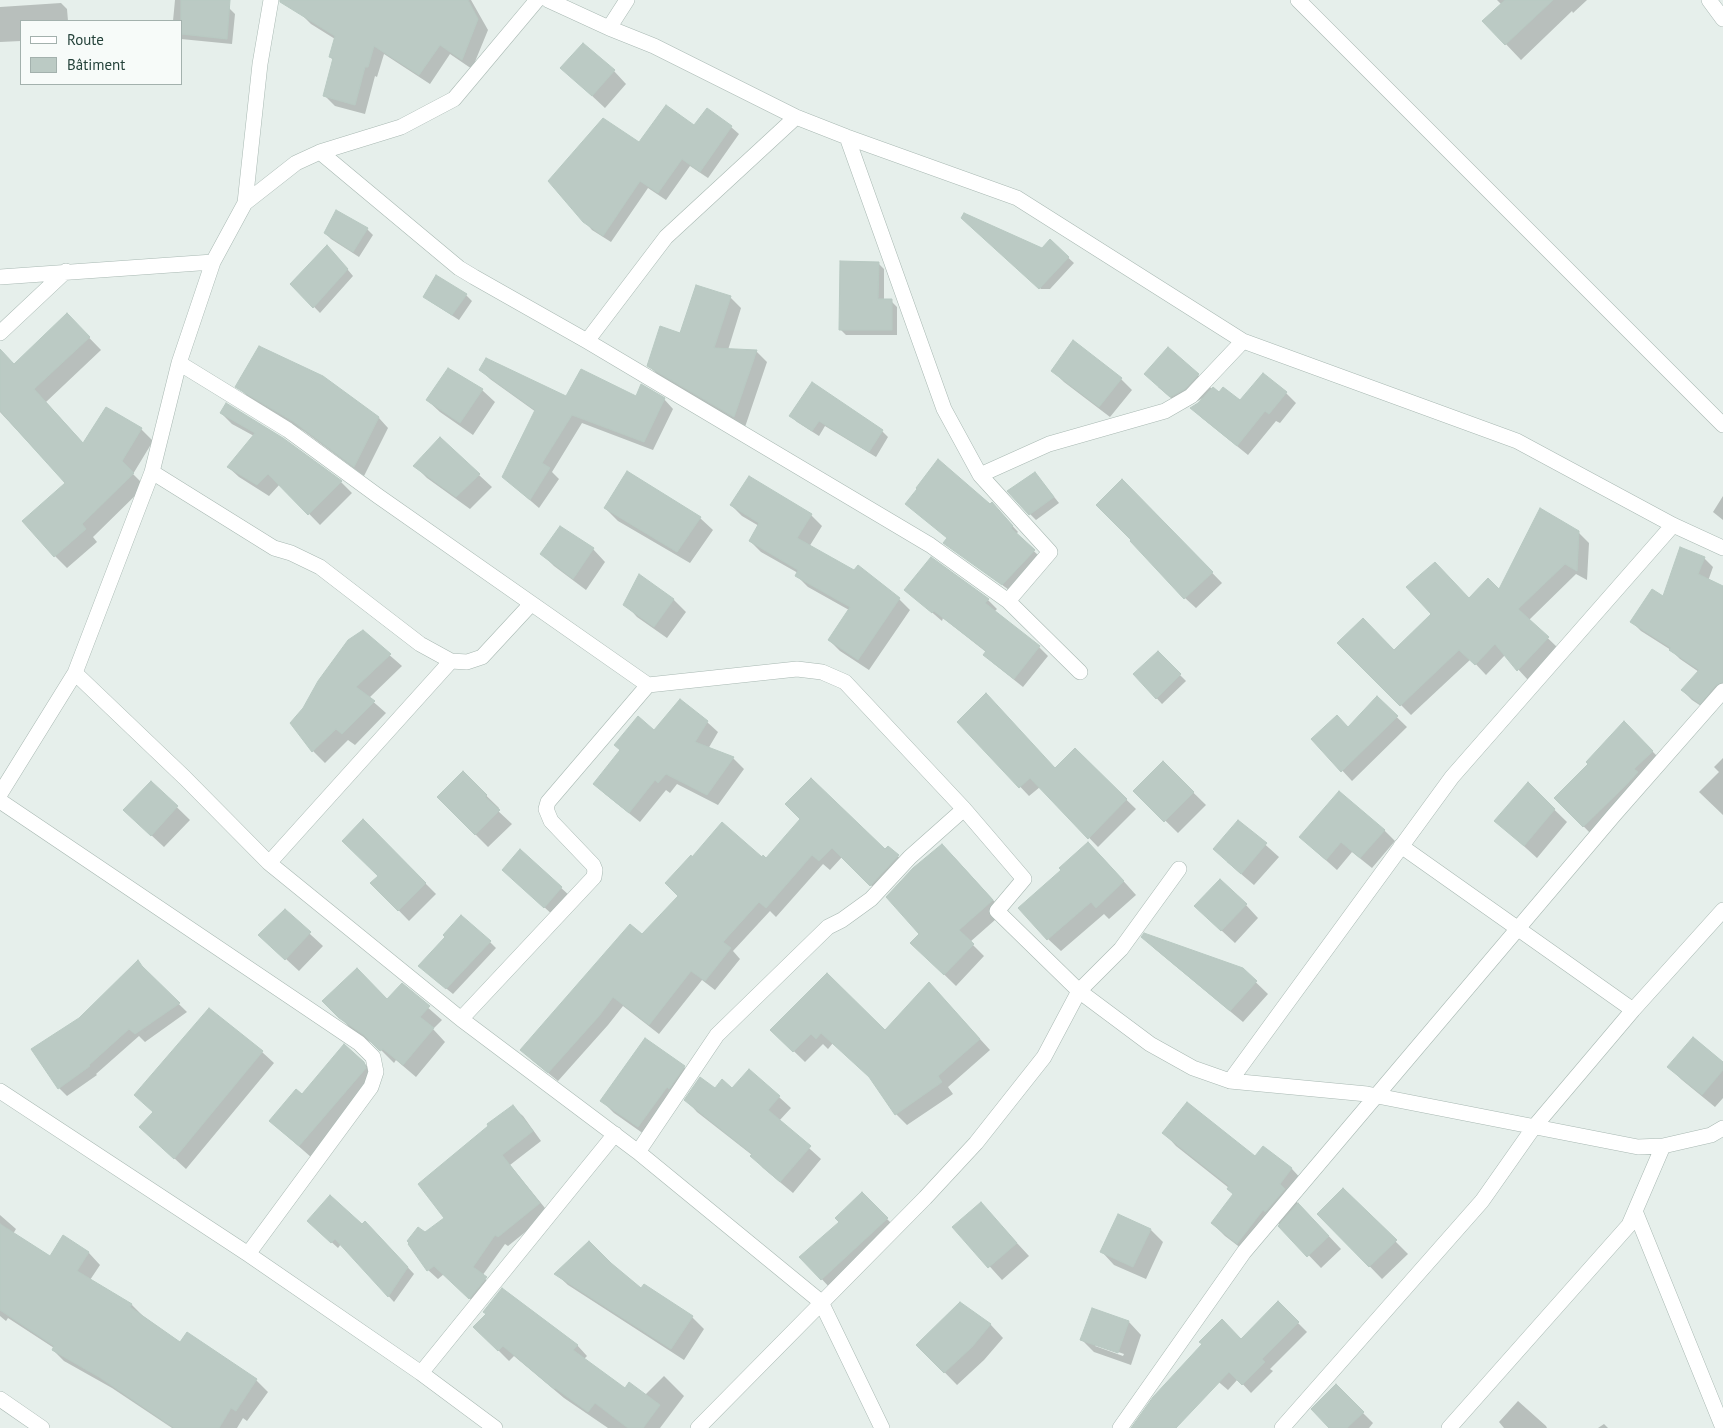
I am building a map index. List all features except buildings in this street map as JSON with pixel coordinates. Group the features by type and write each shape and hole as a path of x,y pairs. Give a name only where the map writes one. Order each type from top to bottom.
{"street":[{"path":"2,789 75,673 152,472 179,363 213,262 245,203 260,64 271,0"},
{"path":"245,203 296,163 320,152 401,127 454,99 537,0"},
{"path":"548,0 654,46 796,117 1017,198 1243,341 1517,441 1673,526 1723,548"},
{"path":"609,28 627,0"},
{"path":"1298,0 1723,425"},
{"path":"1709,0 1723,19"},
{"path":"587,341 666,237 796,117"},
{"path":"847,137 944,409 980,475 1050,552 1008,601"},
{"path":"320,152 459,268 474,278 587,341 930,545 1008,601 1080,672"},
{"path":"0,276 213,262"},
{"path":"0,333 66,271"},
{"path":"980,475 1049,444 1165,411 1191,396 1243,341"},
{"path":"179,363 288,430 386,502 648,686 797,669 822,672 844,682 964,809 1024,879 997,911 1079,991 1150,1044 1193,1068 1230,1081 1376,1095 1638,1147 1663,1146 1711,1135 1723,1128"},
{"path":"152,472 258,539 274,548 291,553 320,567 420,644 450,661 467,662 482,658 531,604"},
{"path":"1230,1081 1452,777 1673,526"},
{"path":"269,863 450,661"},
{"path":"75,673 185,778 269,863 461,1019 638,1152 821,1302 882,1428"},
{"path":"461,1019 594,877 595,870 593,865 551,821 546,809 548,802 648,686"},
{"path":"1120,1428 1244,1252 1517,928 1723,692"},
{"path":"0,801 359,1043 373,1057 376,1072 371,1087 248,1254"},
{"path":"638,1152 718,1035 828,927 842,920 871,899 910,856 964,809"},
{"path":"1400,846 1633,1010"},
{"path":"698,1428 925,1198 976,1143 1044,1057 1079,991 1121,950 1179,869"},
{"path":"1282,1428 1482,1201 1534,1126 1633,1010 1723,910"},
{"path":"0,1091 248,1254 421,1373 495,1428"},
{"path":"421,1373 615,1134"},
{"path":"1459,1425 1629,1225 1663,1146"},
{"path":"1635,1211 1723,1428"},
{"path":"0,1399 42,1428"}]}
